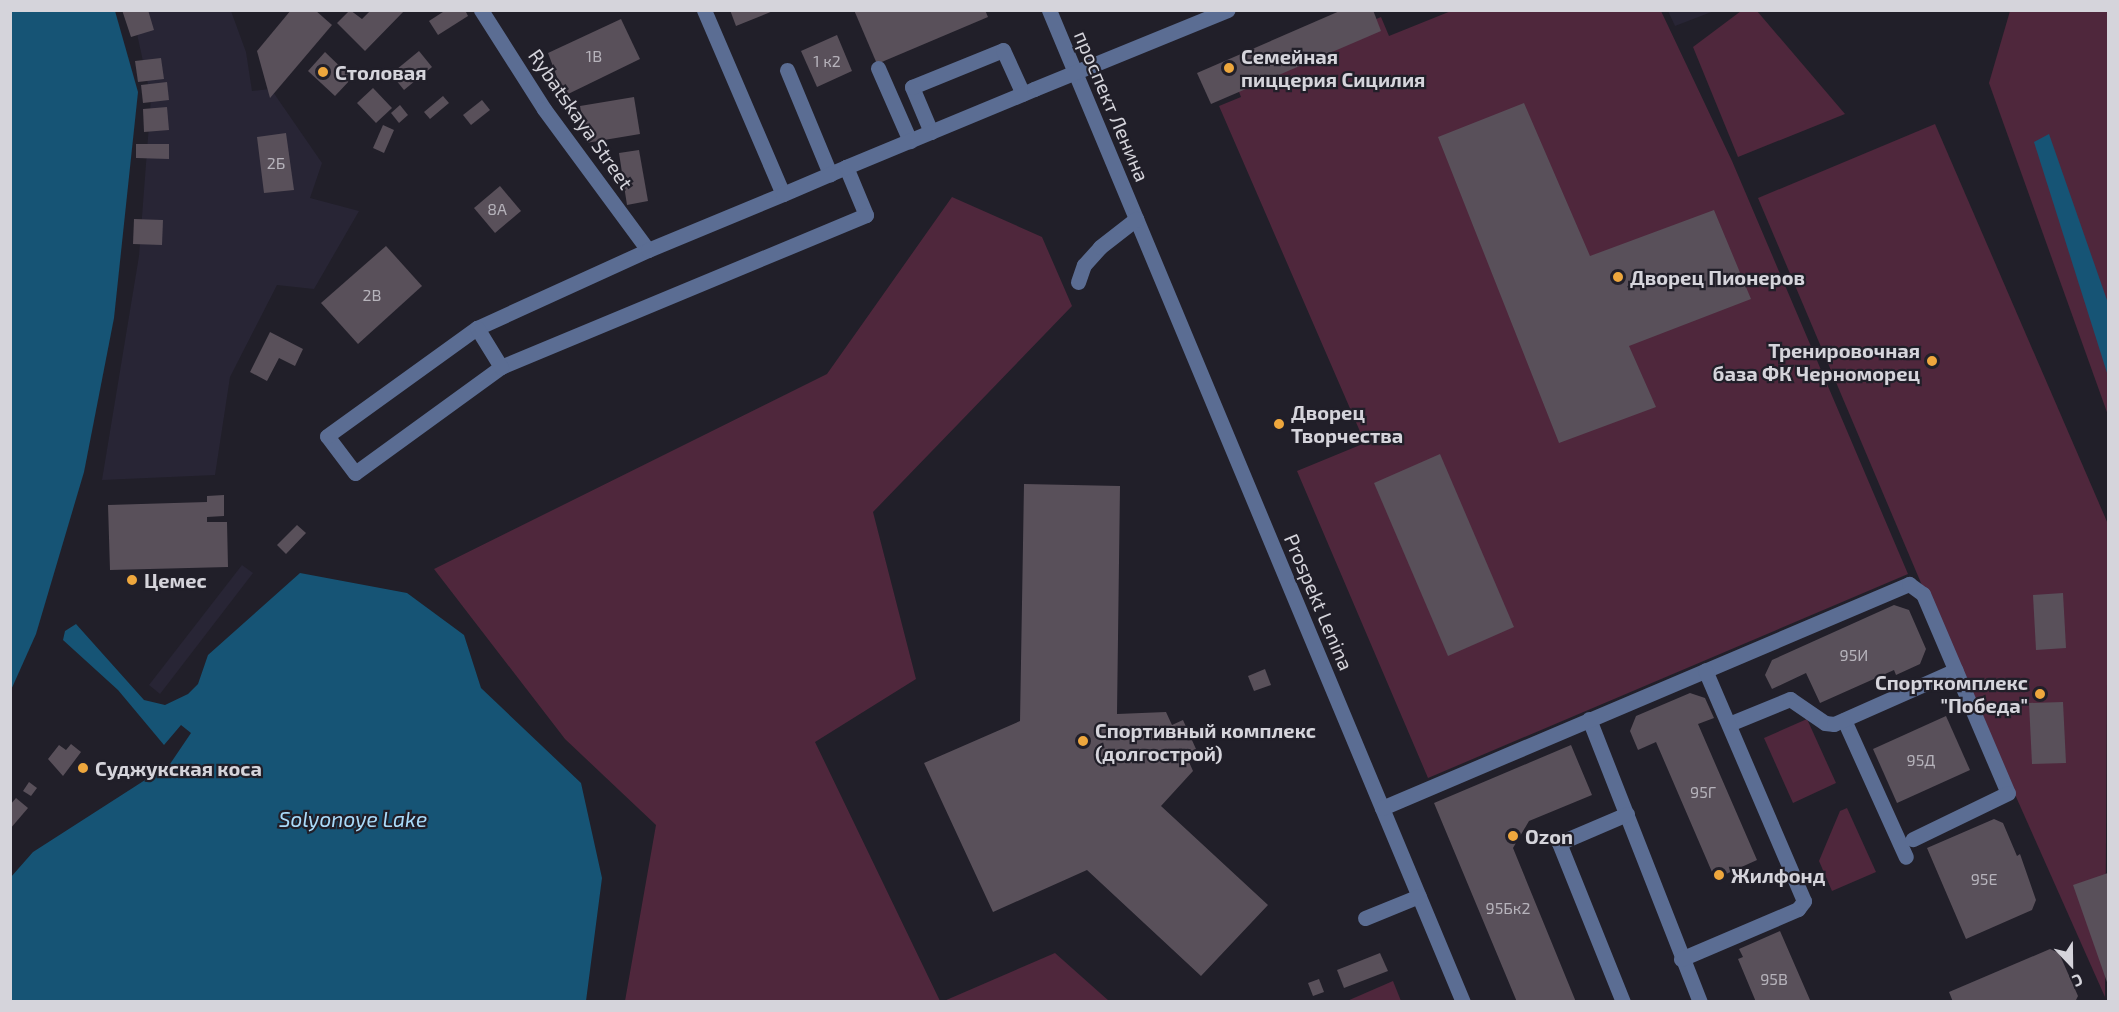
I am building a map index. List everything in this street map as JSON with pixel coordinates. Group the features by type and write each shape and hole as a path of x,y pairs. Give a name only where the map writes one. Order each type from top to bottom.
{"street":[{"name":"Rybatskaya Street","path":"481,10 544,109 648,250"},
{"path":"704,10 783,194"},
{"name":"проспект Ленина","path":"1049,10 1136,219"},
{"path":"846,167 867,215 501,367 355,473 327,435 477,328 648,250 846,167 1075,72 1228,10"},
{"path":"931,132 912,87 1003,50 1023,94"},
{"path":"878,68 910,141"},
{"path":"788,70 830,174"},
{"path":"1078,282 1095,253 1136,219"},
{"name":"Prospekt Lenina","path":"1136,219 1463,1002"},
{"path":"477,328 501,367"},
{"path":"1382,808 1909,584 1923,594 2008,793 1913,839"},
{"path":"1681,959 1798,909 1804,901 1705,670"},
{"path":"1729,724 1790,699 1830,725 1956,670"},
{"path":"1589,719 1681,959 1700,1002"},
{"path":"1844,720 1906,857"},
{"path":"1623,1002 1559,843 1627,814"},
{"path":"1365,918 1419,896"}],"shaded area":[{"path":"132,11 231,11 246,52 252,91 271,89 322,163 310,198 359,211 314,289 277,285 230,377 215,475 102,480 139,256 151,98"},
{"path":"1451,11 1661,11 1732,161 1908,574 1428,778 1297,471 1365,443 1219,106 1241,97 1234,79 1381,17 1389,36"},
{"path":"1668,11 1714,11 1675,26"},
{"path":"1741,11 1757,11 1845,114 1738,157 1693,47"},
{"path":"2010,11 2108,11 2108,415 1989,83"},
{"name":"Тренировочная база ФК Черноморец","path":"1935,124 2108,524 2105,997 1921,583 1758,198"},
{"path":"952,197 1042,237 1072,306 873,512 916,679 815,742 940,1001 625,1001 656,825 565,739 434,569 827,374"},
{"path":"242,565 253,573 160,694 149,685"},
{"path":"1807,719 1836,783 1793,803 1764,738"},
{"path":"1847,808 1876,872 1832,891 1819,861 1840,811"},
{"path":"1055,953 1109,1001 944,1001"},
{"path":"1393,981 1401,1001 1347,1001"}],"water":[{"path":"11,10 115,11 138,92 114,318 84,472 36,634 11,690"},
{"path":"2049,134 2108,303 2108,376 2034,142"},
{"name":"Solyonoye Lake","path":"300,573 407,593 464,635 481,688 581,783 602,878 586,1001 11,1001 11,877 33,852 170,764 191,733 181,725 164,745 118,690 63,640 65,631 76,624 144,700 165,705 188,694 198,684 208,655"}],"building":[{"path":"122,10 148,10 154,30 131,37"},
{"path":"291,10 315,10 332,25 270,98 257,51"},
{"path":"350,10 362,19 371,10 405,10 365,51 337,23"},
{"path":"446,10 465,10 468,16 438,35 429,21"},
{"path":"730,10 773,10 773,11 736,26"},
{"path":"854,10 985,10 988,17 877,64"},
{"path":"1342,10 1373,10 1381,31 1211,104 1197,73"},
{"path":"621,19 640,59 564,96 548,53"},
{"path":"837,35 852,71 817,87 801,51"},
{"path":"419,51 432,67 404,90 391,74"},
{"path":"325,52 352,78 335,96 308,71"},
{"path":"161,58 164,79 138,82 135,61"},
{"path":"167,82 169,100 143,103 141,85"},
{"path":"373,88 392,108 376,123 357,103"},
{"path":"443,96 449,103 430,119 424,112"},
{"path":"634,97 640,134 586,143 580,106"},
{"path":"482,100 490,110 471,125 463,115"},
{"name":"Дворец Пионеров","path":"1524,103 1590,256 1714,210 1751,299 1629,346 1656,407 1559,443 1438,137"},
{"path":"400,105 408,115 399,123 391,113"},
{"path":"167,107 169,130 144,132 143,109"},
{"path":"383,125 394,130 384,153 373,148"},
{"path":"286,133 294,190 264,193 257,137"},
{"path":"136,144 169,144 169,159 136,158"},
{"path":"639,150 648,201 627,205 619,153"},
{"path":"500,186 521,211 495,233 474,208"},
{"path":"134,219 163,220 162,245 133,244"},
{"path":"386,246 422,286 358,344 321,303"},
{"path":"270,332 303,349 295,366 279,358 267,381 250,372"},
{"path":"1440,454 1514,627 1448,656 1374,483"},
{"name":"Спортивный комплекс (долгострой)","path":"1024,484 1120,486 1117,714 1166,712 1172,725 1183,720 1200,758 1189,762 1193,771 1161,806 1268,905 1201,976 1087,870 993,912 924,763 1020,721"},
{"path":"224,495 224,516 207,517 207,522 227,522 228,567 110,570 108,505 207,502 207,496"},
{"path":"297,525 306,533 286,554 277,545"},
{"path":"2063,593 2066,648 2036,650 2033,595"},
{"path":"1894,605 1909,610 1926,649 1920,664 1896,675 1894,670 1820,703 1806,673 1772,689 1765,675 1772,660"},
{"path":"1265,669 1271,685 1254,691 1248,676"},
{"path":"1690,693 1705,698 1714,718 1698,724 1757,860 1715,879 1656,742 1638,750 1630,731 1636,716"},
{"path":"2063,702 2066,763 2032,764 2029,703"},
{"path":"1946,716 1970,770 1897,803 1873,749"},
{"path":"71,744 81,752 63,776 48,759 59,745 66,750"},
{"path":"1571,745 1592,795 1529,821 1513,848 1576,1002 1517,1002 1434,803"},
{"path":"29,782 37,788 31,796 23,791"},
{"path":"16,798 28,808 10,829 10,805"},
{"path":"1994,819 2003,823 2017,856 2020,854 2036,900 2032,910 1966,939 1927,848"},
{"path":"2108,873 2108,985 2073,885"},
{"path":"1780,931 1810,1000 1807,1002 1756,1002 1738,959 1743,957 1739,949"},
{"path":"2050,949 2059,953 2078,996 2075,1002 1953,1002 1949,992"},
{"path":"1380,953 1388,971 1344,988 1337,970"},
{"path":"1319,979 1324,992 1313,996 1308,983"}],"place":[{"name":"Семейная пиццерия Сицилия","path":"1229,68"},
{"name":"Столовая","path":"323,72"},
{"name":"Дворец Пионеров","path":"1618,277"},
{"name":"Тренировочная база ФК Черноморец","path":"1932,361"},
{"name":"Дворец Творчества","path":"1279,424"},
{"name":"Цемес","path":"132,580"},
{"name":"Спорткомплекс \"Победа\"","path":"2040,694"},
{"name":"Спортивный комплекс (долгострой)","path":"1083,741"},
{"name":"Суджукская коса","path":"83,768"},
{"name":"Ozon","path":"1513,836"},
{"name":"Жилфонд","path":"1719,875"}]}
